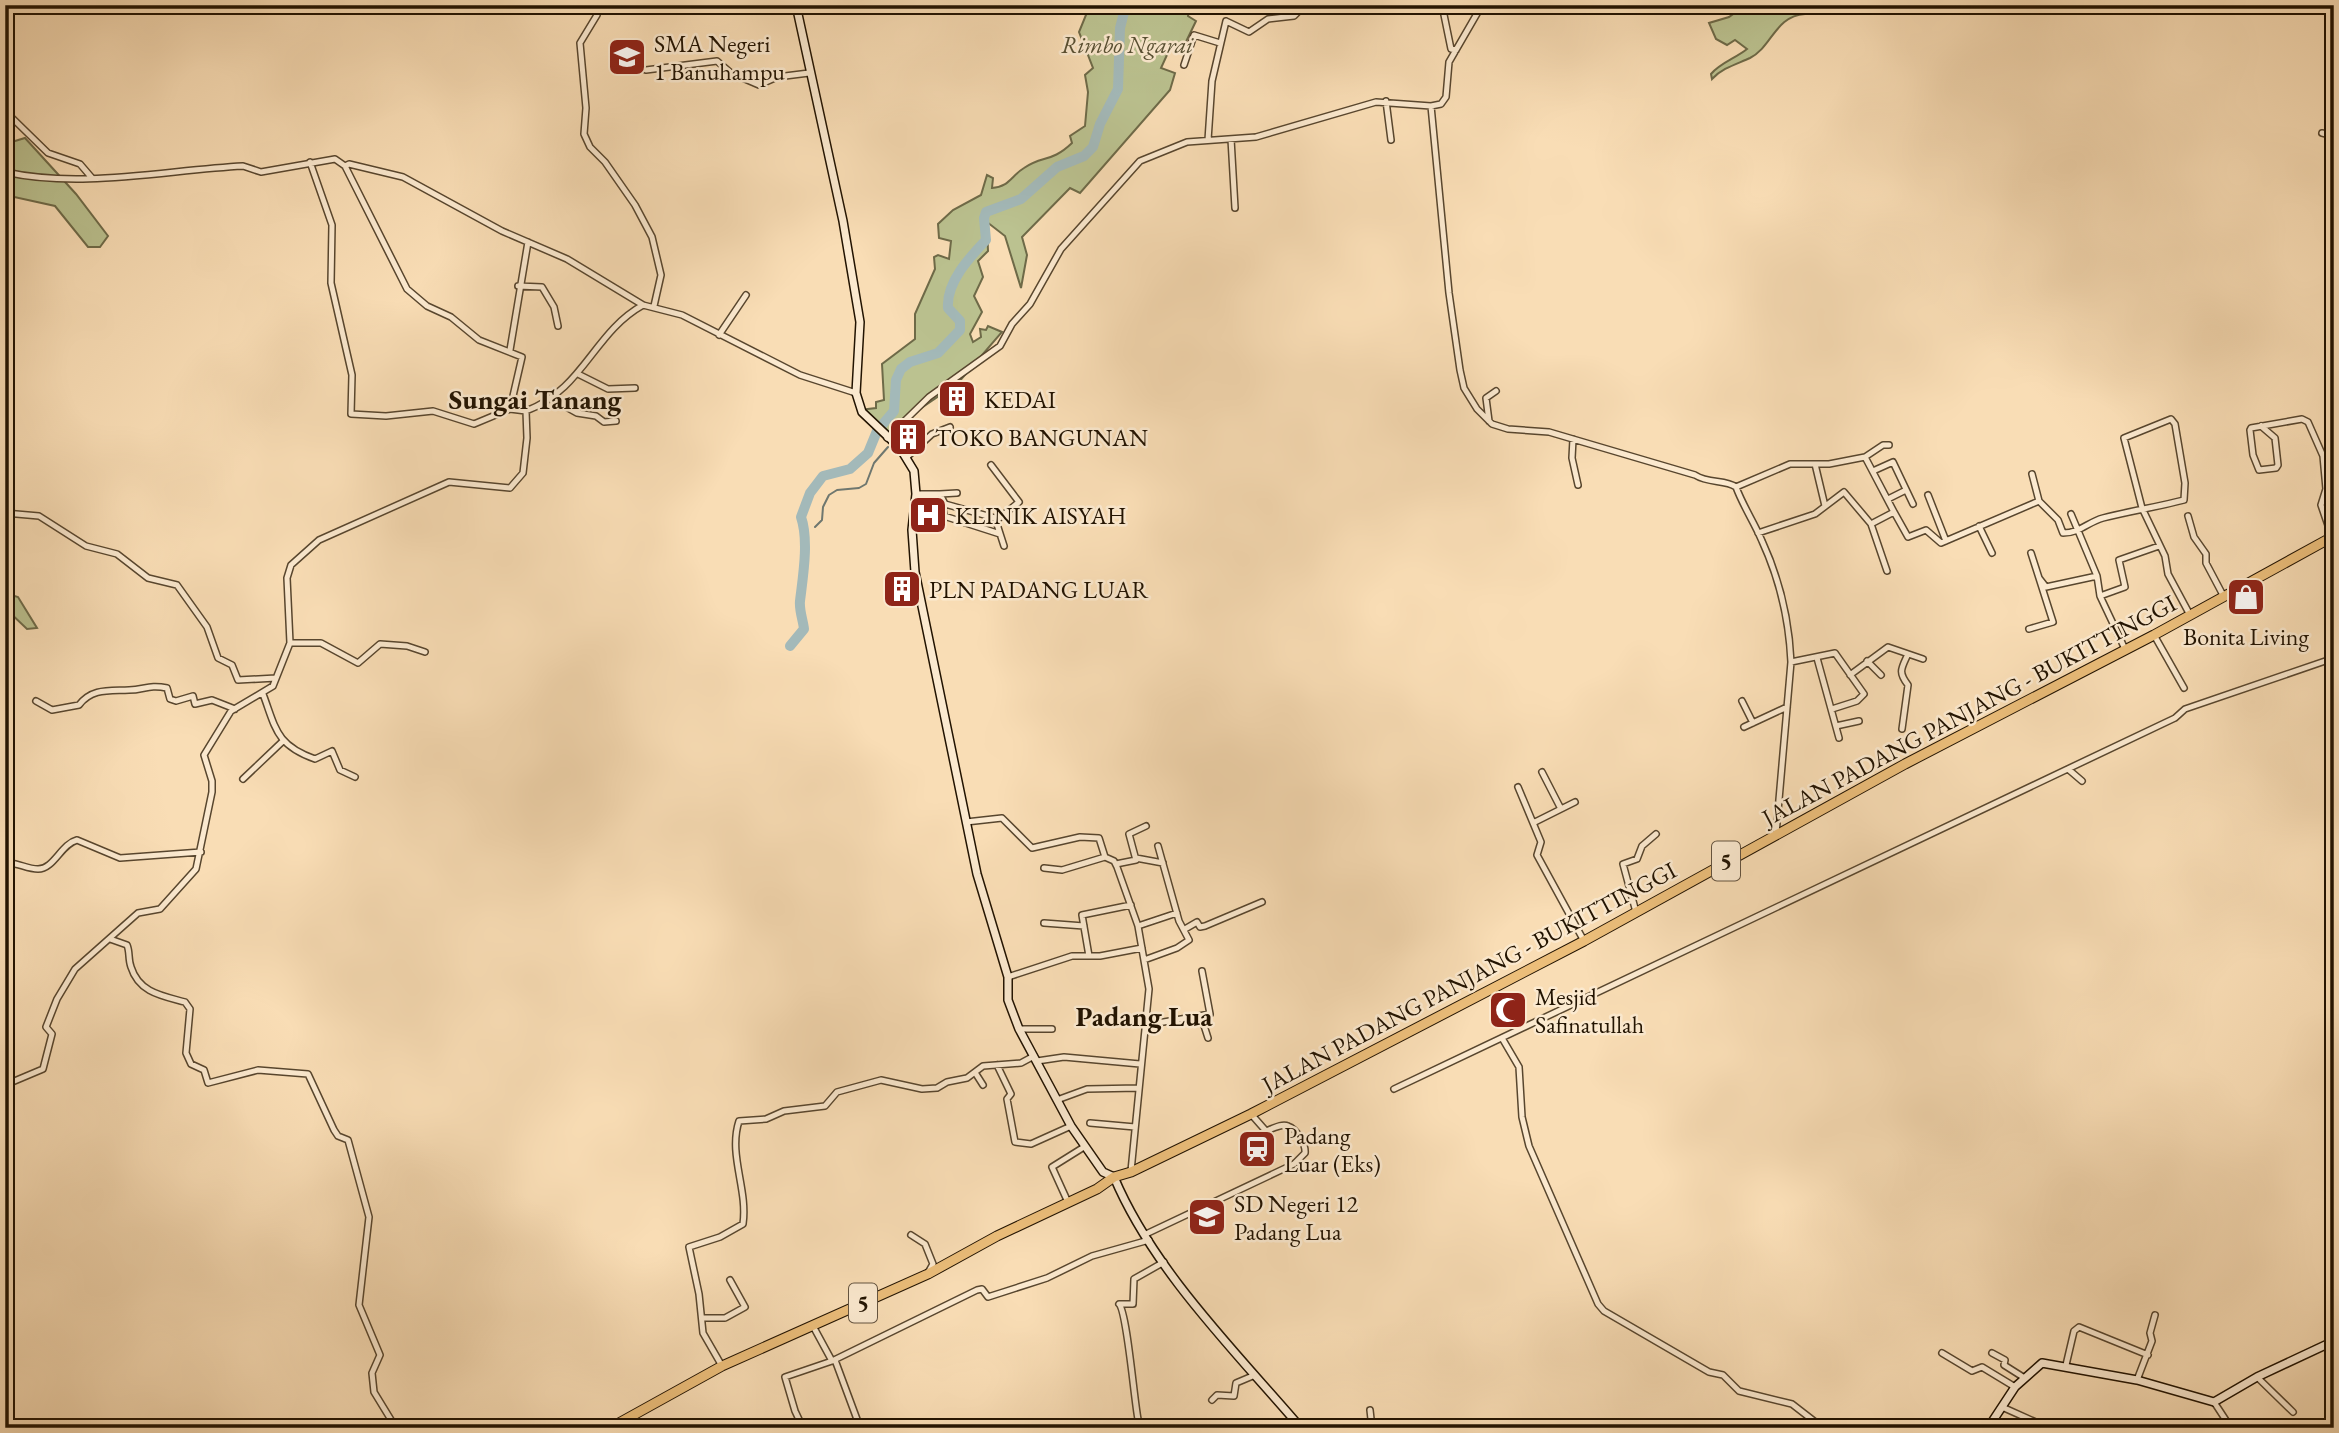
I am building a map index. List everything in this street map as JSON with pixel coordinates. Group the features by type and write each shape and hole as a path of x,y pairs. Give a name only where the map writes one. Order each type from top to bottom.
{"highway":[{"name":"JALAN PADANG PANJANG - BUKITTINGGI","path":"610,1428 722,1366 928,1274 1067,1200 1097,1189 1114,1177 1131,1172 1251,1114 1584,941 1776,834 2224,598 2333,536"}],"main road":[{"path":"796,5 843,221 860,322 856,393 865,415 907,457 914,471 916,494 912,530 915,572 977,874 1008,978 1008,1000 1019,1029 1084,1147 1103,1172 1114,1177 1164,1262 1301,1428"},
{"path":"1988,1428 2015,1387 2039,1364 2062,1365 2137,1380 2214,1402 2257,1377 2334,1340"}],"street":[{"path":"596,5 597,15 580,43 586,108 584,134 590,147 605,162 643,217 652,237 661,275 654,306"},
{"path":"1208,139 1212,82 1227,20 1249,32 1268,19 1294,16 1305,5"},
{"path":"1442,5 1451,49 1456,50"},
{"path":"887,438 929,397 1000,346 1012,324 1030,304 1060,249 1140,161 1169,147 1208,139 1256,137 1386,101 1431,107 1444,101 1449,62 1482,5"},
{"path":"5,22 10,31 5,40"},
{"path":"1184,65 1194,34 1220,43"},
{"path":"646,70 716,61 731,73 760,85 777,77 809,73"},
{"path":"1386,101 1391,140"},
{"path":"1431,107 1449,293 1460,370 1464,388 1489,422 1508,429 1549,432 1695,475 1705,482 1731,483 1736,487 1758,533 1787,615 1791,662 1776,834"},
{"path":"5,111 48,153 80,164 92,178"},
{"path":"2322,134 2334,136"},
{"path":"1231,139 1236,208"},
{"path":"5,172 25,177 92,178 243,166 261,172 335,159 345,166 407,289 427,306 451,317 479,340 510,350 523,360 510,408"},
{"path":"310,162 332,225 331,283 352,375 351,414 386,415 433,411 474,424 510,408 526,411 552,399 578,374 614,324 643,305"},
{"path":"345,166 349,164 403,177 528,242 567,259 643,305 682,315 800,375 856,393"},
{"path":"510,350 518,286 528,242"},
{"path":"518,286 542,288 554,307 558,327"},
{"path":"719,335 746,295"},
{"path":"578,374 608,389 635,388"},
{"path":"1489,422 1486,398 1496,391"},
{"path":"552,399 577,413 596,415 604,422 616,421"},
{"path":"5,1085 43,1069 52,1034 46,1027 57,999 75,969 138,913 160,909 196,870 212,782 204,755 235,709 273,686 290,643 287,578 291,565 319,540 449,482 510,488 523,473 527,438 526,411"},
{"path":"2032,474 2039,500 2058,520 2063,533 2080,531 2099,519 2126,515 2142,508 2184,500 2181,459 2175,425 2171,419 2124,436 2142,508 2165,556 2168,574 2190,615"},
{"path":"2262,426 2275,438 2278,465 2276,468 2259,470 2249,433 2251,428 2262,426 2302,419 2308,422 2323,456 2326,489 2321,505 2333,536"},
{"path":"907,457 932,434 950,427"},
{"path":"1573,439 1578,485"},
{"path":"1736,487 1790,464 1815,464 1865,457 1883,445 1889,445"},
{"path":"1865,457 1908,537 1926,530 1937,541 1946,541 2039,500"},
{"path":"1873,471 1893,462 1913,505"},
{"path":"1815,464 1825,506"},
{"path":"991,465 1019,502 997,520"},
{"path":"1888,499 1906,490"},
{"path":"1758,533 1815,514 1844,492 1871,524 1887,571"},
{"path":"916,494 957,493"},
{"path":"940,494 944,516 1000,534"},
{"path":"1928,495 1946,541"},
{"path":"942,502 997,520"},
{"path":"1871,524 1894,512"},
{"path":"5,513 39,516 86,546 117,554 148,578 177,585 207,627 218,658 232,665 238,680 276,678"},
{"path":"2071,514 2097,576 2100,596 2124,649"},
{"path":"2188,516 2194,537 2206,555 2206,563 2224,598"},
{"path":"997,520 1004,546"},
{"path":"1979,526 1993,554"},
{"path":"2100,596 2125,587 2119,560 2160,546"},
{"path":"2029,629 2053,622 2031,553"},
{"path":"2039,578 2046,587 2097,576"},
{"path":"2154,635 2184,688"},
{"path":"290,643 321,643 358,663 380,644 407,646 425,652"},
{"path":"1850,675 1888,647 1923,659"},
{"path":"1791,662 1835,653 1864,694 1862,698 1832,709"},
{"path":"1902,729 1908,685 1901,677 1900,671 1908,654"},
{"path":"1394,1089 2175,718 2185,709 2334,658"},
{"path":"1816,659 1839,738"},
{"path":"1867,661 1881,675"},
{"path":"36,701 52,710 79,705 86,695 97,691 132,690 152,685 167,688 170,699 176,701 193,696 195,704 212,700 235,709"},
{"path":"263,694 271,725 283,741 315,759 332,751 340,770 355,777"},
{"path":"1742,701 1753,723"},
{"path":"1744,727 1787,707"},
{"path":"1836,726 1859,721"},
{"path":"243,779 283,741"},
{"path":"2068,769 2082,781"},
{"path":"1542,772 1561,809"},
{"path":"1518,787 1541,842 1538,855 1584,941"},
{"path":"1533,823 1575,802"},
{"path":"966,822 1002,818 1032,848 1080,837 1099,838 1105,857 1116,864 1138,926 1149,989 1131,1172"},
{"path":"1146,826 1129,834 1136,858 1142,862 1163,863"},
{"path":"1636,912 1623,864 1637,859 1642,846 1656,835"},
{"path":"5,867 10,863 35,869 47,867 66,844 77,840 120,859 201,852"},
{"path":"1158,846 1177,913 1192,926 1205,926 1248,911 1262,902"},
{"path":"1044,868 1062,870 1105,857"},
{"path":"1116,864 1135,861 1136,858"},
{"path":"1089,956 1084,914 1131,905"},
{"path":"1138,926 1177,913"},
{"path":"1044,923 1084,926"},
{"path":"1144,960 1187,943 1192,926"},
{"path":"110,939 127,945 132,972 145,988 160,997 185,1002 190,1009 186,1053 191,1064 204,1070 208,1083 258,1070 309,1074 334,1130 338,1136 348,1140 369,1217 359,1309 380,1358 372,1373 374,1392 396,1428"},
{"path":"1008,978 1072,956 1142,948"},
{"path":"1146,1025 1201,1016 1210,1012 1202,971"},
{"path":"1201,1016 1208,1038"},
{"path":"1019,1029 1052,1029"},
{"path":"1502,1038 1519,1068 1522,1117 1529,1146 1598,1304 1604,1311 1709,1372 1723,1376 1736,1390 1792,1404 1823,1428"},
{"path":"722,1366 703,1333 689,1247 717,1239 743,1224 740,1175 733,1149 739,1121 766,1119 784,1111 825,1106 838,1092 881,1080 932,1088 975,1074 982,1066 1064,1057 1140,1064"},
{"path":"998,1065 1011,1094 1007,1099 1016,1143 1031,1144 1071,1126"},
{"path":"975,1074 983,1085"},
{"path":"1057,1100 1087,1089 1139,1088"},
{"path":"803,1428 794,1411 785,1377 834,1361 977,1290 982,1289 988,1297 1047,1278 1092,1256 1148,1237 1294,1164 1305,1153 1302,1140 1289,1126 1266,1131 1251,1114"},
{"path":"1090,1123 1135,1127"},
{"path":"1067,1200 1052,1167 1084,1147"},
{"path":"911,1234 925,1244 933,1264 928,1274"},
{"path":"1137,1428 1138,1419 1127,1351 1128,1333 1119,1304 1133,1304 1134,1279 1164,1262"},
{"path":"702,1318 725,1318 745,1307 730,1280"},
{"path":"2137,1380 2148,1354 2155,1315"},
{"path":"813,1326 834,1361 859,1422"},
{"path":"2062,1365 2074,1331 2079,1327 2148,1354"},
{"path":"1942,1353 1972,1371 1982,1367 2015,1387"},
{"path":"1992,1353 2005,1360 2004,1365 2023,1377"},
{"path":"1212,1401 1217,1395 1234,1396 1236,1383 1255,1375"},
{"path":"2257,1377 2293,1412"},
{"path":"2214,1402 2231,1428"},
{"path":"2002,1407 2040,1424"},
{"path":"1370,1410 1372,1428"}],"green space":[{"name":"Rimbo Ngarai","path":"1090,5 1190,5 1188,16 1196,21 1183,48 1172,44 1161,68 1175,73 1170,90 1080,193 1070,188 1022,237 1027,255 1021,288 1005,236 987,222 988,251 978,261 983,277 974,296 982,312 970,334 973,342 981,337 980,329 986,330 988,326 1002,332 958,383 914,413 892,435 894,448 859,410 876,408 876,402 884,400 882,364 915,339 915,314 935,269 934,257 938,255 949,259 951,241 939,238 938,224 953,210 981,195 987,175 993,178 992,188 1002,186 1031,164 1065,149 1072,143 1070,136 1085,126 1088,92 1085,75 1093,68 1079,32"},
{"path":"1760,5 1802,5 1805,14 1787,20 1757,53 1725,69 1712,79 1711,74 1715,70 1747,49 1735,40 1727,45 1716,39 1709,23 1736,12 1753,13"},
{"path":"25,138 76,194 108,236 100,247 88,247 55,206 5,195 5,144"},
{"path":"5,593 18,597 37,628 27,629 5,608"}],"waterway":[{"path":"790,646 804,629 800,604 805,547 801,517 810,493 823,476 850,469 868,453 877,431 894,411 896,380 901,369 910,362 938,353 960,330 960,321 948,308 948,298 960,271 986,240 986,212 1021,199 1057,167 1084,156 1093,147 1100,124 1118,89 1120,28 1126,5"},
{"path":"815,527 822,520 823,507 829,495 837,490 859,488 866,484 874,463 888,447"}],"place":[{"name":"SMA Negeri 1 Banuhampu","path":"627,57"},
{"name":"KEDAI","path":"957,399"},
{"name":"TOKO BANGUNAN","path":"908,437"},
{"name":"KLINIK AISYAH","path":"928,515"},
{"name":"PLN PADANG LUAR","path":"902,589"},
{"name":"Bonita Living","path":"2246,597"},
{"name":"Mesjid Safinatullah","path":"1508,1010"},
{"name":"Padang Luar (Eks)","path":"1257,1149"},
{"name":"SD Negeri 12 Padang Lua","path":"1207,1217"}],"district":[{"name":"Sungai Tanang","path":"535,399"},
{"name":"Padang Lua","path":"1144,1016"}]}
